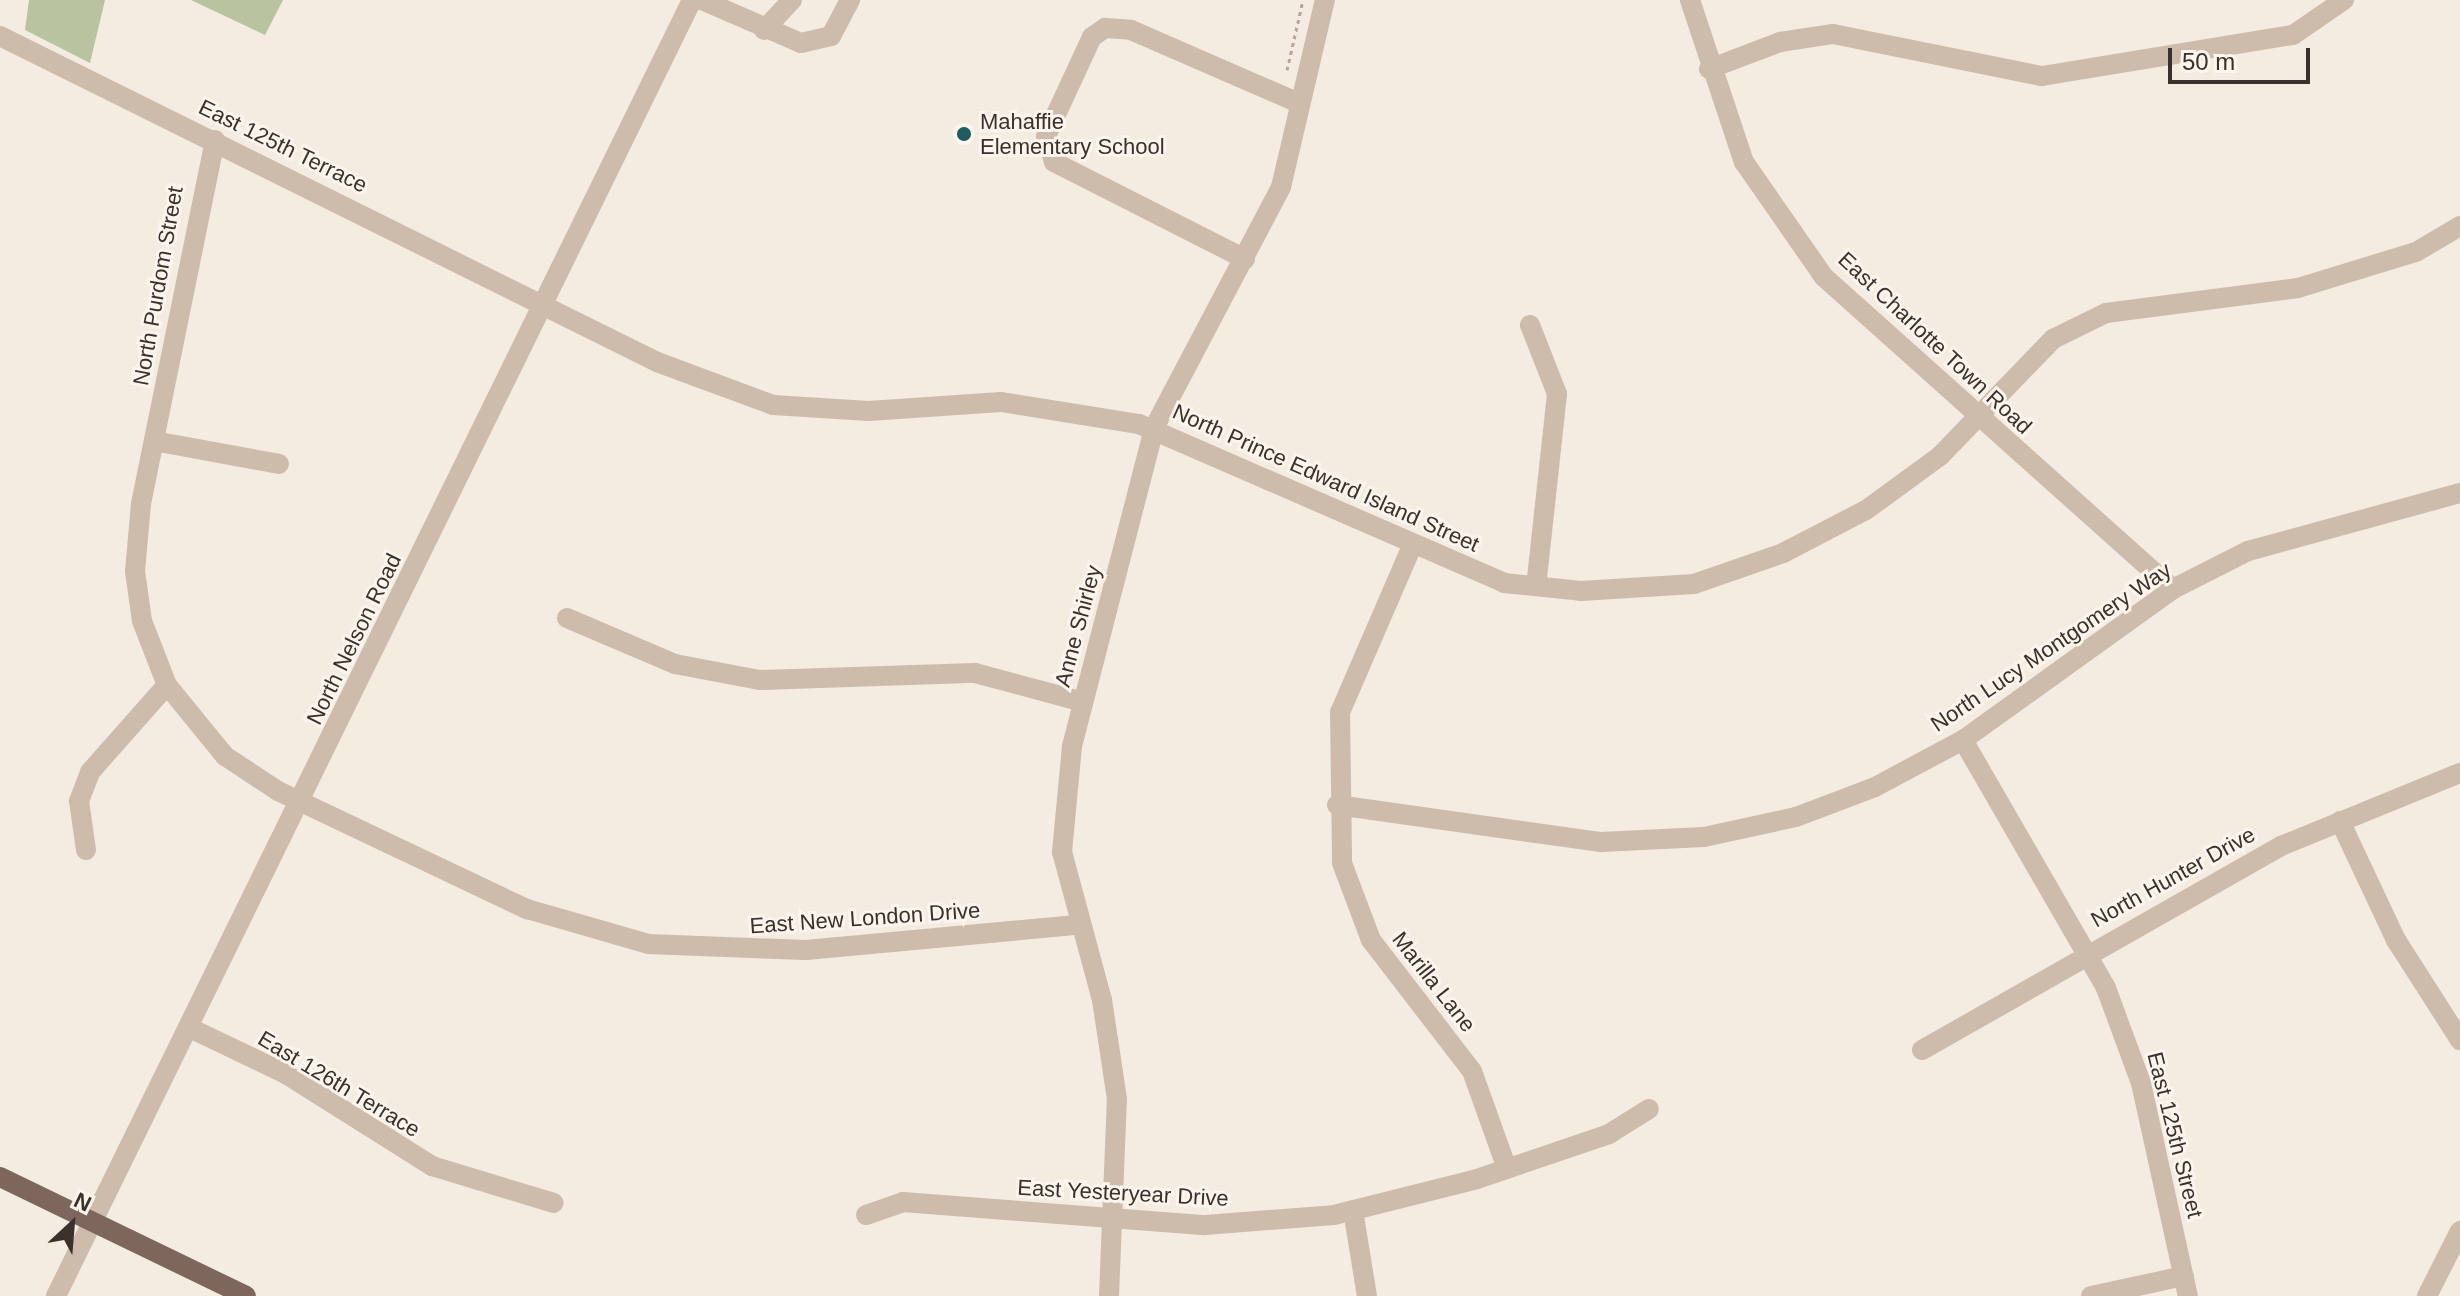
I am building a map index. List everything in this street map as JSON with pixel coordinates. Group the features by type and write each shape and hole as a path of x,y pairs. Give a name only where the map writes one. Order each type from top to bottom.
{"main road":[{"path":"0,1177 246,1296"}],"street":[{"name":"North Nelson Road","path":"56,1296 192,1029 692,0"},
{"path":"702,0 764,30 801,43 831,36 850,0"},
{"path":"764,30 792,0"},
{"name":"Anne Shirley","path":"1109,1296 1116,1219 1117,1099 1102,1000 1077,925 1062,852 1083,702 1154,428 1281,187 1291,100 1325,0"},
{"name":"East Charlotte Town Road","path":"1690,0 1709,69 1744,162 1824,277 2173,589"},
{"path":"1709,69 1780,42 1833,34 2042,76 2293,35 2344,0"},
{"path":"1245,259 1054,162 1046,136 1092,37 1105,28 1131,30 1291,100"},
{"name":"East 125th Terrace","path":"0,36 544,301"},
{"name":"North Purdom Street","path":"215,140 154,441 135,571 142,621 167,685 225,756 301,803"},
{"name":"North Prince Edward Island Street","path":"544,301 657,362 773,405 869,411 1001,402 1154,428 1412,546 1504,583 1536,586 1694,584 1783,553 1866,510 1940,456 2053,339 2106,313 2298,288 2416,252 2460,226"},
{"path":"1530,325 1557,394 1536,586"},
{"path":"154,441 279,464"},
{"name":"North Lucy Montgomery Way","path":"1337,805 1601,842 1704,837 1809,812 1963,740 2173,589 2248,551 2460,493"},
{"name":"Marilla Lane","path":"1412,546 1340,712 1337,805 1342,863 1371,940 1472,1071 1507,1169"},
{"path":"567,618 675,664 760,680 975,673 1083,702"},
{"path":"86,850 79,801 90,772 167,685"},
{"name":"East 125th Street","path":"1963,740 2106,988 2141,1083 2186,1286"},
{"name":"North Hunter Drive","path":"1922,1050 2084,954 2340,821 2460,773"},
{"name":"East New London Drive","path":"301,803 527,909 648,944 806,950 1077,925"},
{"path":"2340,821 2396,940 2460,1040"},
{"name":"East 126th Terrace","path":"192,1029 286,1074 432,1166 554,1203"},
{"name":"East Yesteryear Drive","path":"866,1215 903,1202 1205,1225 1353,1210 1507,1169 1609,1134 1649,1109"},
{"path":"1353,1210 1367,1296"},
{"path":"2427,1296 2460,1231"},
{"path":"2091,1296 2186,1286"}],"path":[{"path":"1291,100 1303,0"}],"green space":[{"path":"29,0 105,0 90,63 25,30"},
{"path":"191,0 283,0 265,35"}],"place":[{"name":"Mahaffie Elementary School","path":"964,134"}]}
